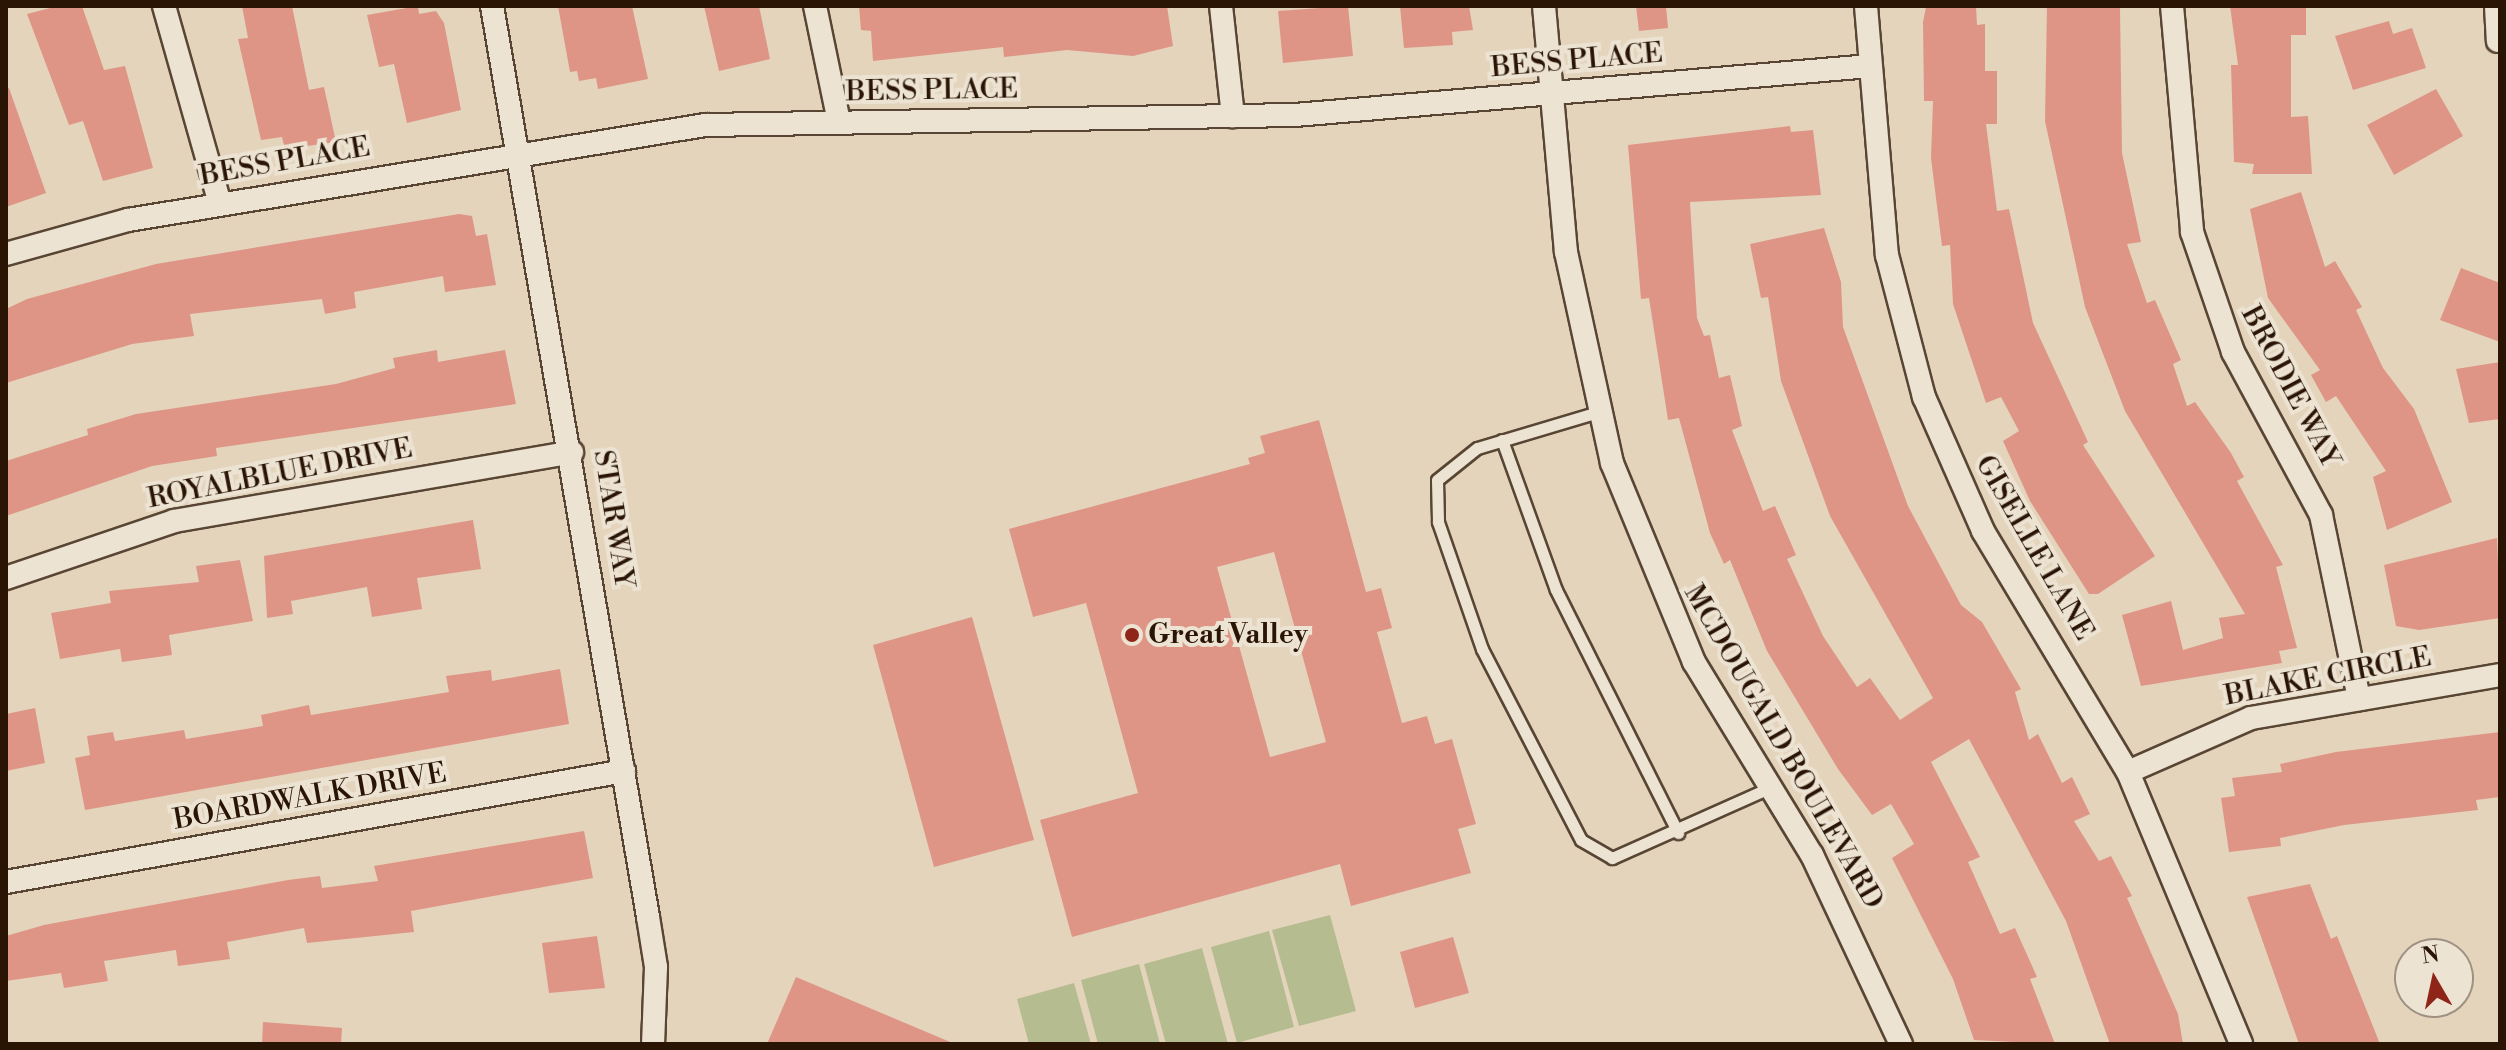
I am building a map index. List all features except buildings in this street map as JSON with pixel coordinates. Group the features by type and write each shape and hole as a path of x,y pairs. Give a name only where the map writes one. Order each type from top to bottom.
{"street":[{"path":"164,6 220,204"},
{"name":"STAR WAY","path":"492,6 572,452 656,967 653,1044"},
{"path":"815,6 839,122"},
{"path":"1221,6 1233,116"},
{"name":"MCDOUGALD BOULEVARD","path":"1544,6 1566,252 1598,412 1663,597 1854,934 1901,1044"},
{"name":"GISELLE LANE","path":"1866,6 1887,255 1924,397 1983,531 2128,772 2241,1044"},
{"name":"BRODIE WAY","path":"2172,6 2192,232 2233,352 2321,515 2359,699"},
{"path":"2496,6 2498,41"},
{"name":"BESS PLACE","path":"6,254 220,204 520,151 705,125 1233,116 1870,66"},
{"name":"ROYALBLUE DRIVE","path":"6,578 174,521 572,452"},
{"name":"BLAKE CIRCLE","path":"2128,772 2251,718 2500,675"},
{"name":"BOARDWALK DRIVE","path":"6,882 624,771"}],"lane":[{"path":"1598,412 1477,448 1437,480 1438,522 1482,649 1581,840 1612,858 1678,833 1769,788"},
{"path":"1502,440 1556,590 1678,833"}],"green space":[{"path":"1330,915 1356,1011 1299,1026 1272,930"},
{"path":"1269,931 1294,1027 1237,1043 1211,947"},
{"path":"1202,948 1228,1044 1166,1044 1144,964"},
{"path":"1139,964 1160,1044 1098,1044 1081,980"},
{"path":"1074,983 1091,1044 1029,1044 1017,999"}],"place":[{"name":"Great Valley","path":"1132,635"}]}
